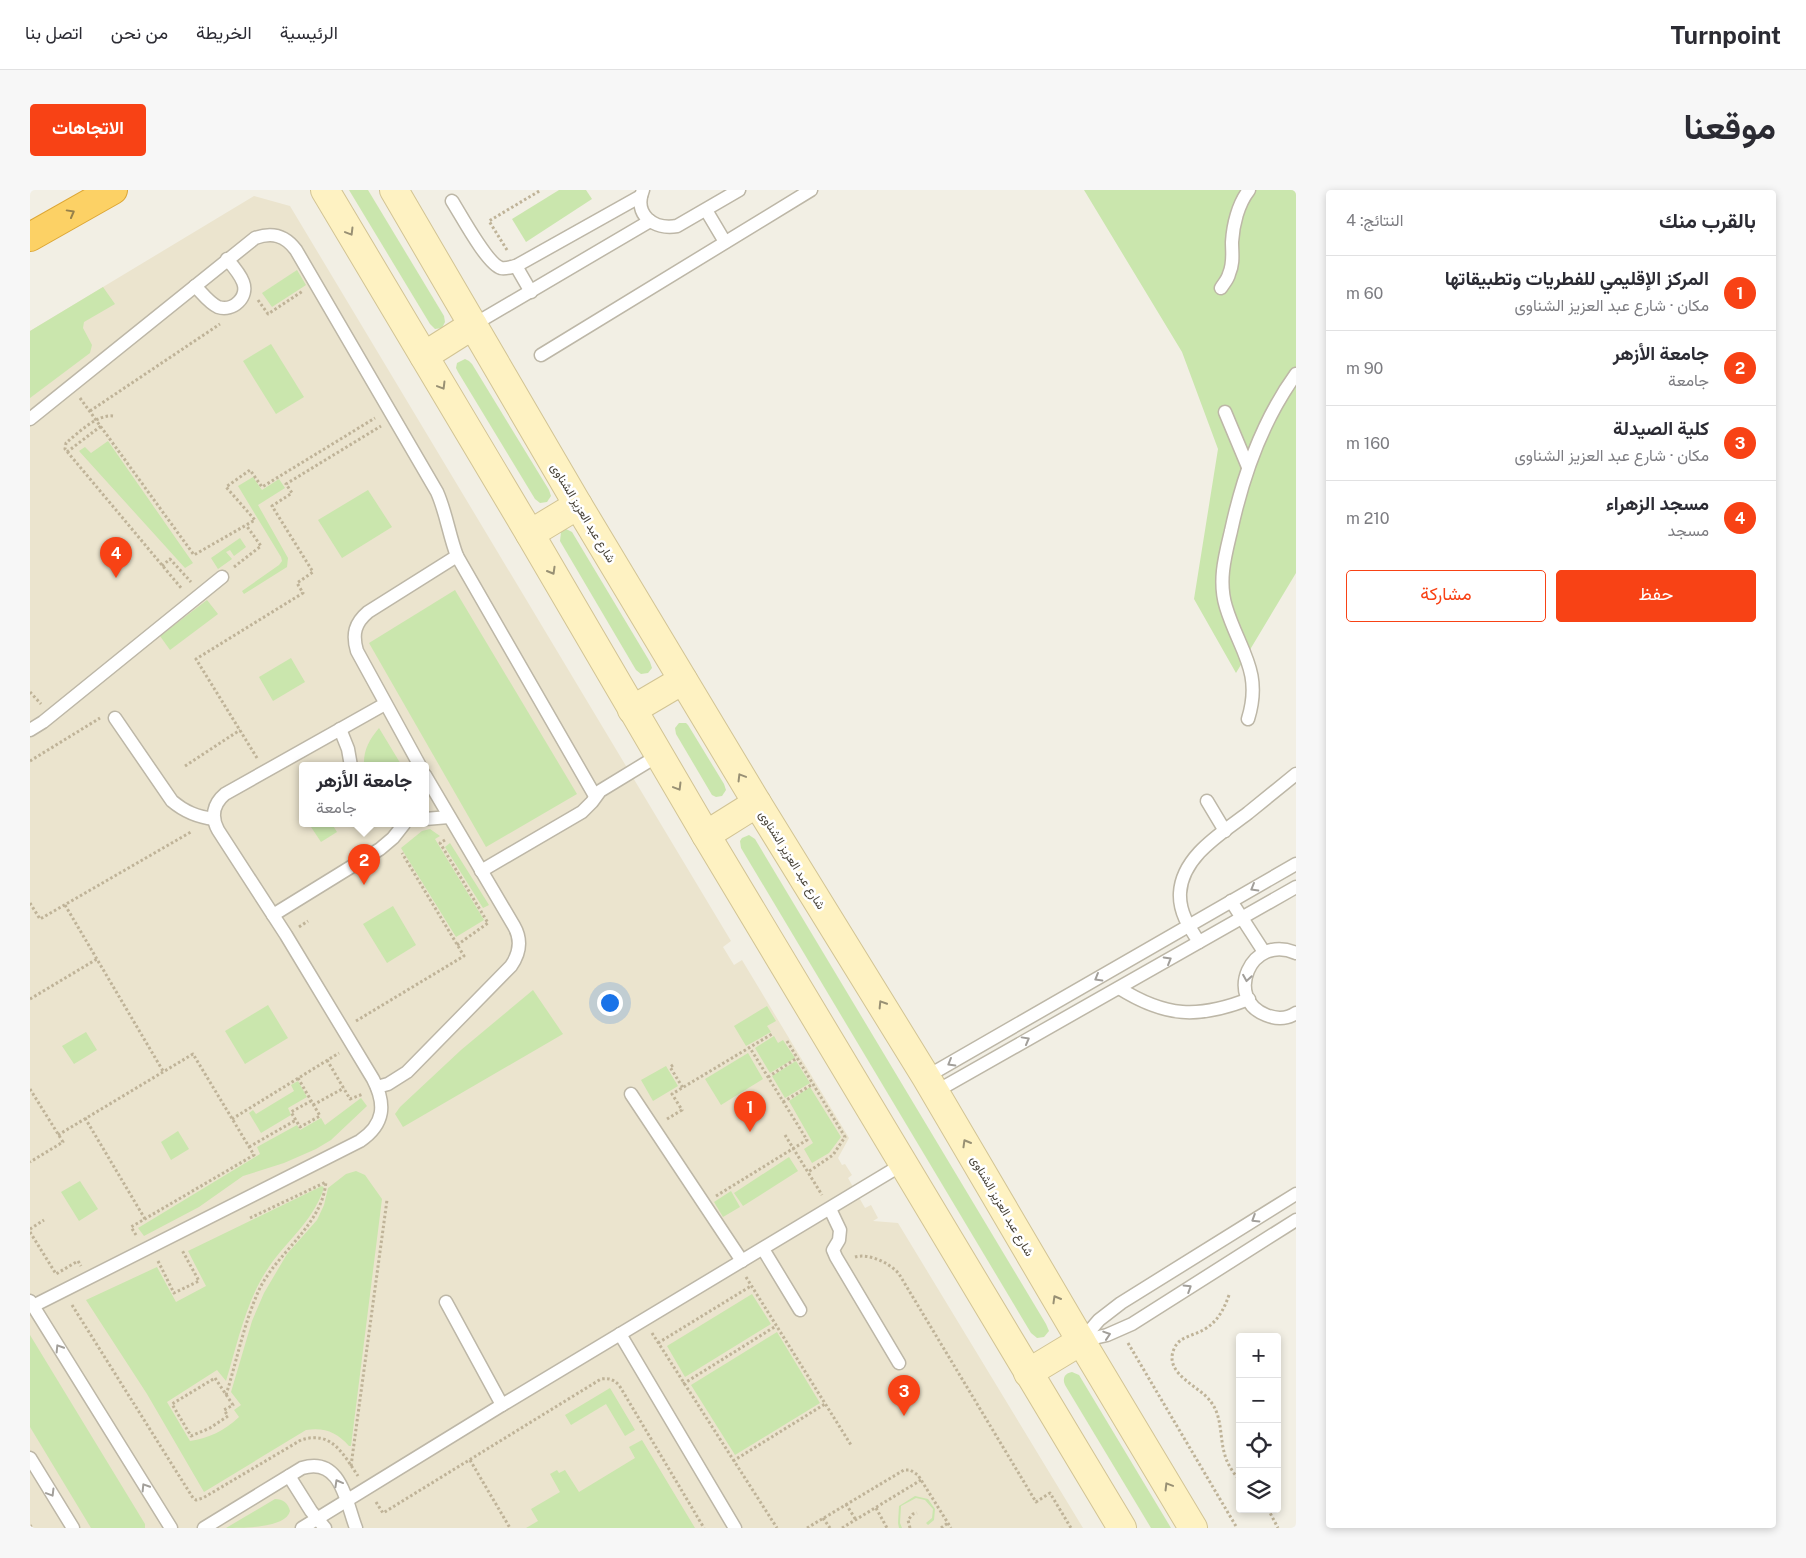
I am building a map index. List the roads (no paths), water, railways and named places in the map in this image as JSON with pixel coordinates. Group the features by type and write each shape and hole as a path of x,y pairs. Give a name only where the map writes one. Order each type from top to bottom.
{"highway":[{"path":"30,237 113,190"}],"street":[{"path":"325,190 530,534 706,835 1122,1528"},
{"name":"شارع عبد العزيز الشناوى","path":"394,190 682,680 931,1084 1193,1528"},
{"path":"424,356 473,326"},
{"path":"530,534 578,504"},
{"path":"632,710 682,680"},
{"path":"706,835 757,803"},
{"path":"1028,1373 1081,1341"}],"lane":[{"path":"642,193 641,205 644,214 658,226 668,228 677,226 739,190"},
{"path":"541,355 811,190"},
{"path":"1221,288 1229,274 1233,259 1234,224 1244,197 1249,190"},
{"path":"452,201 491,262 501,268 516,266 642,193"},
{"path":"706,210 725,242"},
{"path":"473,326 650,221"},
{"path":"30,419 255,238 263,235 278,236 292,243 437,492 443,506 457,556 595,796"},
{"path":"195,286 216,306 222,308 235,305 243,295 244,283 227,259"},
{"path":"516,266 531,292"},
{"path":"1248,720 1252,706 1253,680 1250,667 1226,606 1222,579 1239,492 1248,467 1260,436 1275,407 1296,374"},
{"path":"1225,412 1248,467"},
{"path":"418,762 358,651 354,640 355,629 360,619 368,612 457,556"},
{"path":"30,730 43,722 222,576"},
{"path":"171,1528 32,1304 89,1279 321,1161 360,1141 374,1129 378,1122 382,1104 377,1087 273,915 218,830 214,819 214,808 220,798 385,704"},
{"path":"115,718 172,801 196,816 214,819"},
{"path":"340,729 348,749 350,762"},
{"path":"481,870 582,812 605,787 659,755"},
{"path":"1199,942 1181,910 1180,892 1184,875 1208,844 1296,774"},
{"path":"377,1087 388,1084 407,1072 511,966 518,954 518,932 429,782"},
{"path":"1207,801 1225,831"},
{"path":"429,819 449,817"},
{"path":"273,915 366,858 393,838 402,827"},
{"path":"931,1084 1120,965 1296,864"},
{"path":"931,1084 1119,988 1296,888"},
{"path":"1231,901 1264,952"},
{"path":"1296,953 1280,948 1264,952 1249,967 1245,978 1245,988 1249,999 1254,1007 1262,1013 1282,1018 1296,1014"},
{"path":"1120,965 1130,981"},
{"path":"1119,988 1138,1000 1181,1012 1204,1012 1227,1008 1249,999"},
{"path":"631,1094 704,1203 740,1262"},
{"path":"302,1528 321,1524 346,1500 903,1164"},
{"path":"1081,1341 1099,1320 1110,1311 1296,1194"},
{"path":"830,1209 840,1230 839,1240 833,1250 840,1265 899,1363"},
{"path":"1081,1341 1108,1336 1120,1331 1296,1220"},
{"path":"763,1249 800,1310"},
{"path":"1150,1285 1162,1305"},
{"path":"446,1302 502,1405"},
{"path":"620,1334 735,1528"},
{"path":"30,1458 73,1528"},
{"path":"204,1528 289,1476 310,1466 318,1465 326,1468 339,1482 356,1528"},
{"path":"289,1476 321,1524"}],"place":[{"name":"مسجد الزهراء","path":"116,578"},
{"name":"جامعة الأزهر","path":"364,885"},
{"name":"المركز الإقليمي للفطريات وتطبيقاتها","path":"750,1132"},
{"name":"كلية الصيدلة","path":"904,1416"}]}
